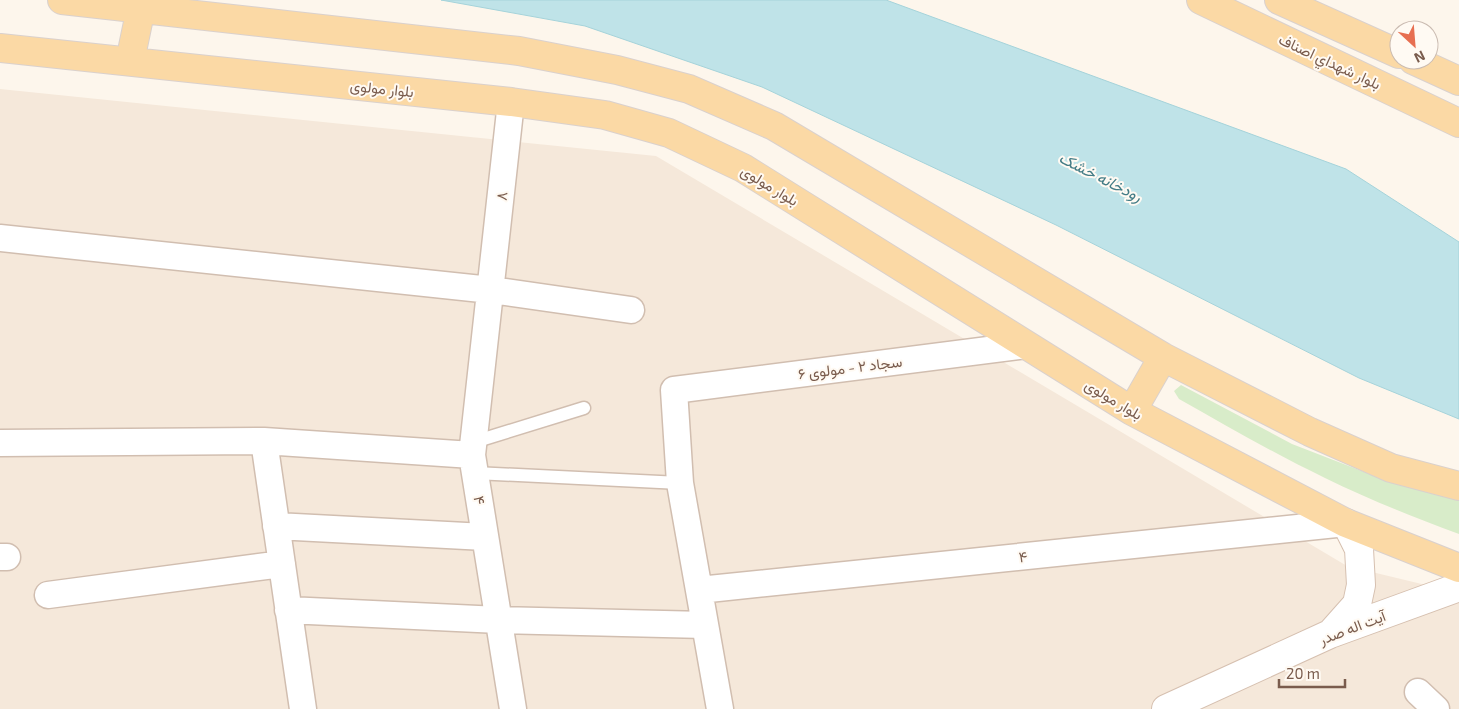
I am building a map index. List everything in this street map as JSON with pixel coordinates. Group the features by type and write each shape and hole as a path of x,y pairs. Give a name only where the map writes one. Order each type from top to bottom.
{"main road":[{"path":"62,0 519,51 617,70 689,89 774,126 1162,357 1310,432 1391,468 1459,486"},
{"name":"بلوار شهداي اصناف","path":"1201,0 1459,123"},
{"path":"1279,0 1389,50"},
{"path":"130,61 141,8"},
{"name":"بلوار مولوی","path":"0,48 511,102 605,115 670,133 743,168 1132,411 1346,523 1459,568"},
{"path":"1435,70 1459,81"},
{"path":"1132,411 1162,357"}],"street":[{"name":"۸","path":"490,290 511,102"},
{"path":"0,238 490,290 631,310"},
{"name":"۴","path":"490,290 474,457 513,709"},
{"name":"سجاد ۲ - مولوی ۶","path":"680,483 674,390 1026,345"},
{"path":"264,441 303,709"},
{"path":"0,443 264,441 474,457"},
{"path":"680,483 720,709"},
{"path":"1330,634 1357,604 1362,584 1358,549 1346,523"},
{"name":"۴","path":"699,590 1346,523"},
{"path":"276,526 485,537"},
{"path":"48,595 282,564"},
{"name":"آیت اله صدر","path":"1166,709 1330,634 1459,588"},
{"path":"288,610 499,620 705,626"}],"lane":[{"path":"474,457 584,408"},
{"path":"474,457 680,483"}],"shaded area":[{"path":"0,89 656,156 1347,566 1459,593 1459,709 0,709"}],"green space":[{"path":"1181,385 1292,444 1385,480 1459,497 1459,534 1358,493 1269,450 1179,399 1174,391"}],"water":[{"name":"رودخانه خشک","path":"441,0 886,0 1346,169 1459,242 1459,419 1359,378 1056,225 762,87 585,26"}]}
